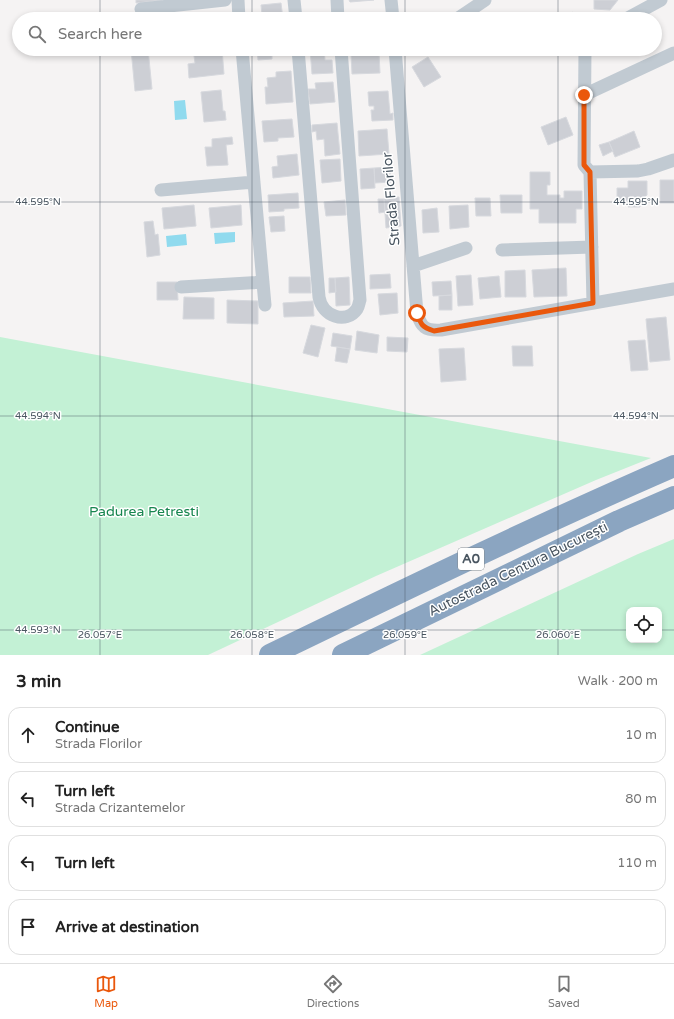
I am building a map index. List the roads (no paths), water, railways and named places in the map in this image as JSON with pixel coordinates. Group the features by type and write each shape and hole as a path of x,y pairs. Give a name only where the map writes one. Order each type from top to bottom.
{"highway":[{"name":"Autostrada Centura București","path":"270,655 610,494 674,466"},
{"name":"Autostrada Centura București","path":"342,655 619,521 674,497"}],"street":[{"path":"141,8 225,0"},
{"path":"238,0 239,12"},
{"path":"294,0 295,12"},
{"path":"337,0 338,12"},
{"path":"391,0 392,12"},
{"path":"467,12 485,0"},
{"path":"639,12 661,0"},
{"path":"584,95 674,53"},
{"path":"243,56 265,305"},
{"path":"299,56 319,297 320,303 328,314 336,317 346,316 354,312 358,308 360,300 342,56"},
{"name":"Strada Florilor","path":"399,56 413,266 417,313 420,323 425,328 434,331 593,303"},
{"path":"585,56 584,165 590,172 593,303 674,289"},
{"path":"590,172 638,171 674,160"},
{"path":"161,190 254,182"},
{"path":"502,250 592,247"},
{"path":"413,266 466,248"},
{"path":"181,287 263,282"}],"water":[{"path":"185,100 187,119 175,120 174,101"},
{"path":"235,232 235,242 215,244 214,233"},
{"path":"186,234 187,245 167,247 166,236"}],"park label":[{"name":"Padurea Petresti","path":"144,511"}]}
